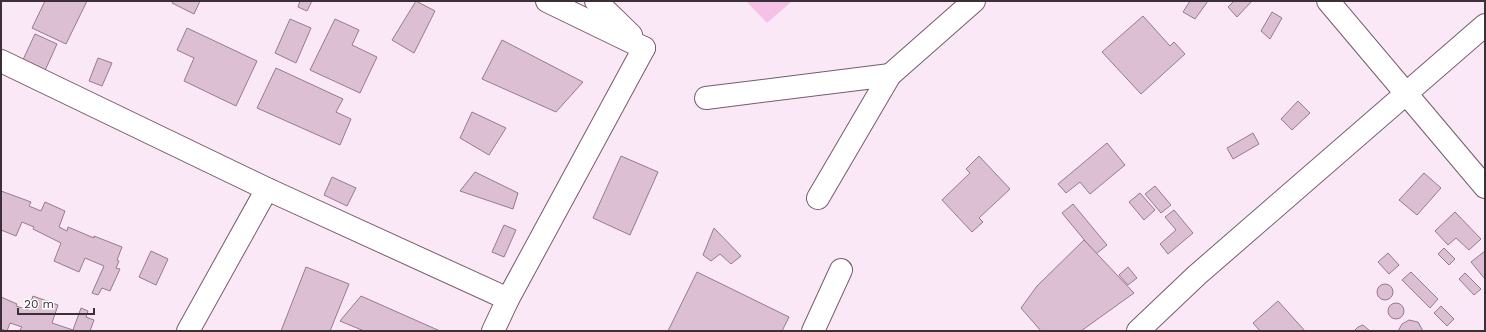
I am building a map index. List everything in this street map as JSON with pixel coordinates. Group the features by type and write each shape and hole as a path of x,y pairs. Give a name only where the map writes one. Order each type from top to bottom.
{"street":[{"path":"548,1 644,48"},
{"path":"596,1 644,48"},
{"path":"818,198 890,75 974,1"},
{"path":"1328,1 1485,186"},
{"path":"1138,331 1197,275 1485,25"},
{"path":"493,331 508,298 644,48"},
{"path":"1,61 267,189 508,298"},
{"path":"706,98 890,75"},
{"path":"188,331 267,189"},
{"path":"813,331 841,270"}],"shaded area":[{"path":"746,1 792,1 767,23"}],"building":[{"path":"45,1 87,1 66,44 32,28"},
{"path":"173,1 200,1 194,14 172,3"},
{"path":"300,1 312,1 307,11 298,7"},
{"path":"416,1 435,11 414,53 392,40"},
{"path":"1190,1 1208,1 1195,19 1183,12"},
{"path":"1234,1 1252,1 1237,17 1228,7"},
{"path":"1272,12 1282,18 1270,39 1261,31"},
{"path":"1143,16 1170,46 1174,42 1185,54 1141,94 1102,52"},
{"path":"290,19 311,28 296,63 275,53"},
{"path":"335,19 359,30 352,45 377,57 360,93 310,70"},
{"path":"187,28 257,61 236,106 184,81 194,58 177,50"},
{"path":"35,34 57,44 43,75 21,64"},
{"path":"502,40 583,82 556,112 482,79"},
{"path":"98,58 112,63 102,86 89,81"},
{"path":"276,68 343,99 336,112 351,119 340,145 257,108"},
{"path":"1298,101 1310,113 1292,130 1281,119"},
{"path":"472,112 506,128 489,155 460,138"},
{"path":"1253,133 1259,144 1233,159 1227,148"},
{"path":"1107,143 1125,165 1090,194 1080,182 1066,193 1058,184"},
{"path":"621,156 658,172 630,235 593,218"},
{"path":"979,156 1010,189 979,218 983,222 972,232 942,200 970,173 966,169"},
{"path":"475,172 518,193 513,209 460,191"},
{"path":"1424,173 1441,188 1417,215 1399,200"},
{"path":"332,177 356,188 347,206 324,195"},
{"path":"1155,186 1171,205 1161,213 1145,194"},
{"path":"1,191 31,202 29,206 41,211 45,202 65,211 59,227 67,231 68,227 94,238 94,236 122,247 117,260 119,261 116,268 120,269 110,291 102,288 98,295 92,293 104,266 85,258 79,272 54,261 61,243 33,229 34,227 22,222 16,236 1,230"},
{"path":"1140,193 1155,210 1144,220 1129,202"},
{"path":"1073,204 1107,245 1096,254 1062,213"},
{"path":"1174,210 1193,233 1168,254 1160,244 1176,230 1165,217"},
{"path":"1455,212 1481,239 1469,250 1456,238 1448,245 1435,231"},
{"path":"504,225 516,230 504,257 492,252"},
{"path":"714,228 741,256 731,264 720,254 711,261 703,255"},
{"path":"1084,240 1134,293 1081,331 1041,331 1021,308 1037,286"},
{"path":"1444,248 1455,259 1449,265 1438,254"},
{"path":"151,251 168,259 156,285 139,277"},
{"path":"1485,251 1485,279 1471,262"},
{"path":"1388,253 1399,265 1389,274 1378,262"},
{"path":"306,267 349,284 330,331 281,331"},
{"path":"1128,267 1137,278 1128,285 1119,275"},
{"path":"697,272 789,317 782,331 668,331"},
{"path":"1411,272 1438,299 1430,308 1402,280"},
{"path":"1465,273 1481,289 1474,295 1459,279"},
{"path":"1382,284 1388,284 1393,289 1391,298 1388,300 1382,300 1377,295 1377,289"},
{"path":"33,296 58,305 52,323 73,330 81,308 88,311 86,317 94,320 90,331 22,331 20,330 22,327 10,323 7,331 1,329 1,297 17,304 16,306 28,310"},
{"path":"361,296 440,331 364,331 340,321"},
{"path":"1278,301 1305,331 1260,331 1253,323"},
{"path":"1396,303 1403,308 1404,311 1399,318 1396,319 1389,314 1388,311 1393,304"},
{"path":"1441,306 1454,319 1447,326 1434,313"},
{"path":"1409,320 1418,322 1423,331 1398,331 1402,324"},
{"path":"1363,325 1370,331 1354,331 1358,327"}]}
